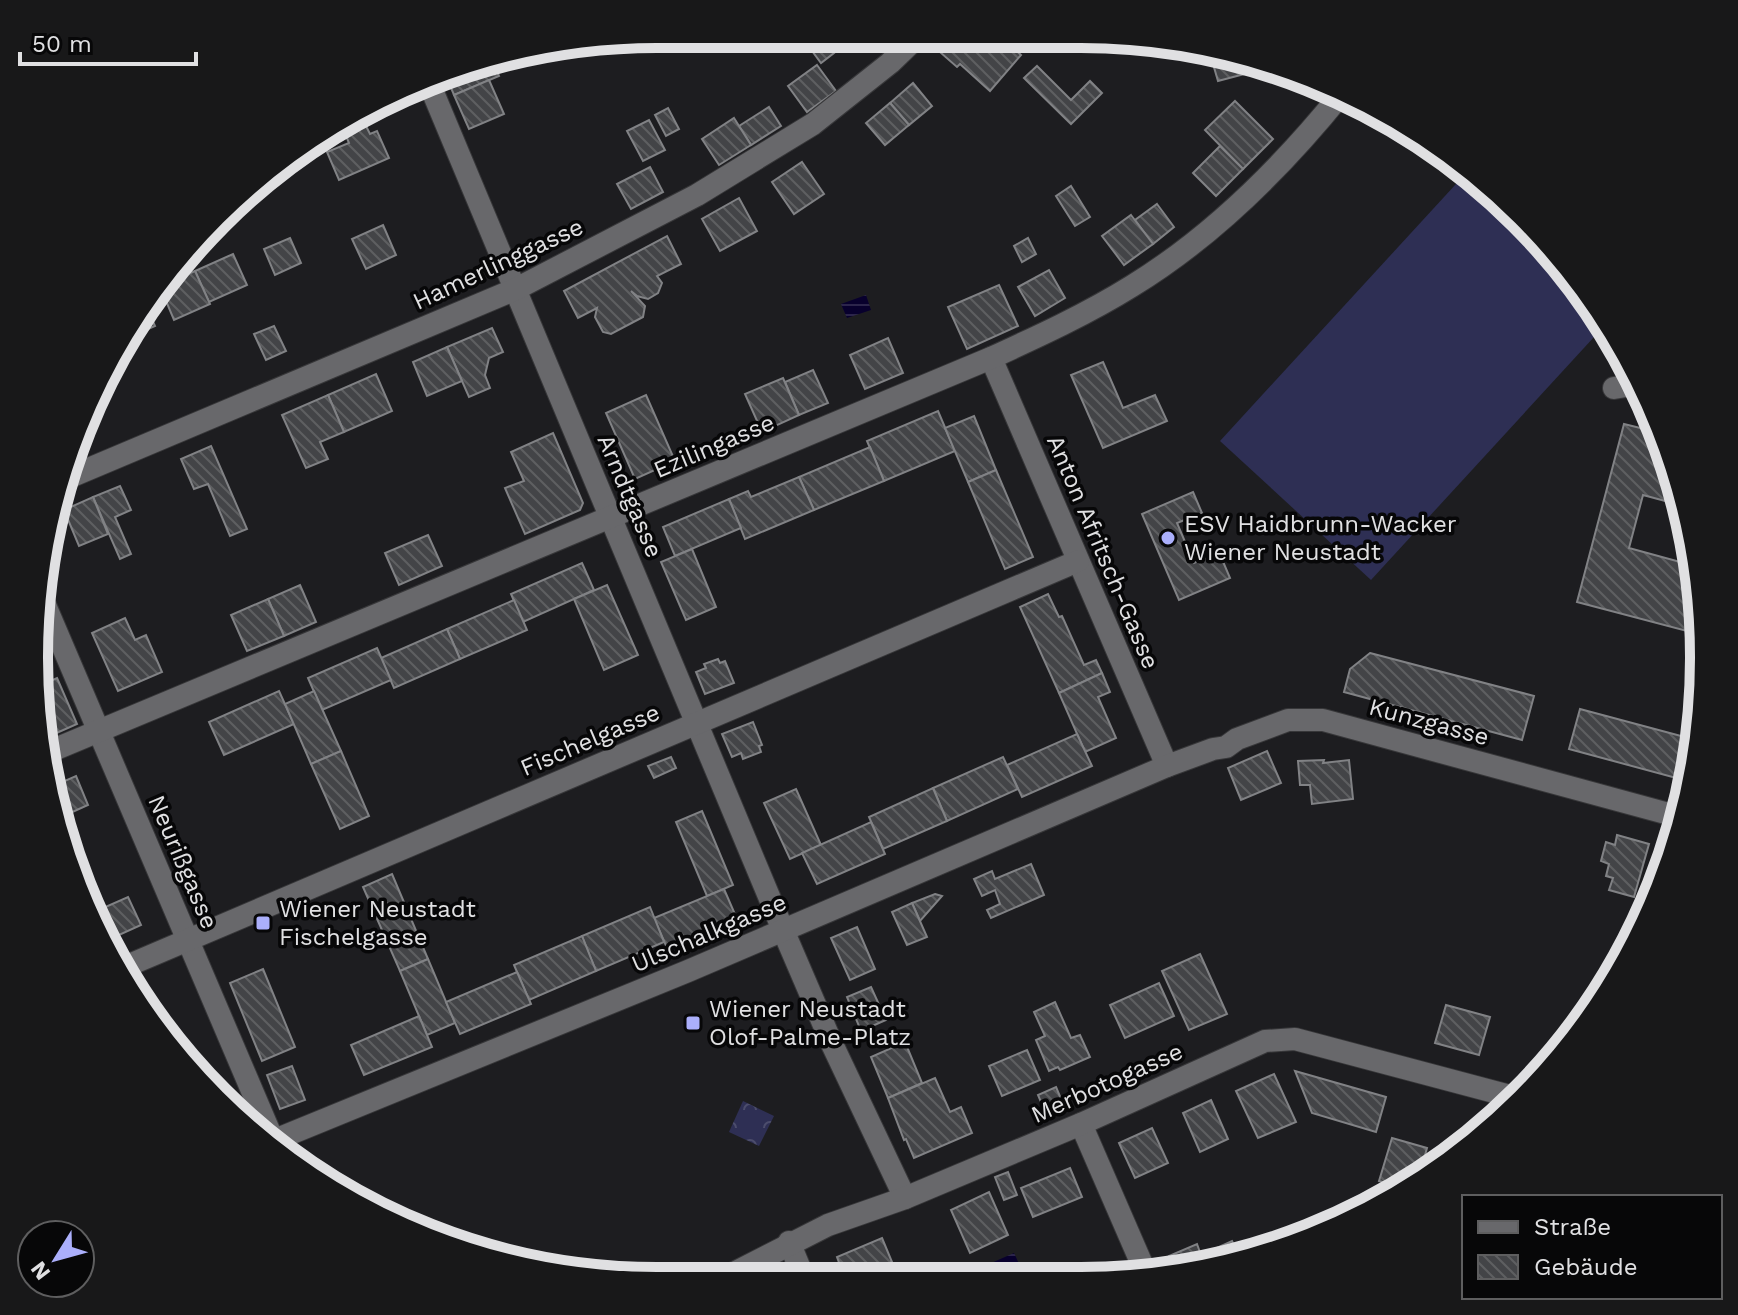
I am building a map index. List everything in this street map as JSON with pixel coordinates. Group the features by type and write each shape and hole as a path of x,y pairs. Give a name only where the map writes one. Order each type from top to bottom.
{"street":[{"name":"Hamerlinggasse","path":"76,474 516,289 697,195 813,124 906,48"},
{"name":"Arndtgasse","path":"432,91 783,930 832,1044 905,1198"},
{"name":"Ezilingasse","path":"55,749 991,358 1085,313 1133,285 1195,242 1243,201 1333,103"},
{"name":"Anton Afritsch-Gasse","path":"991,358 1167,766"},
{"path":"1614,388 1626,386"},
{"name":"Fischelgasse","path":"131,964 1078,561"},
{"name":"Neurißgasse","path":"49,615 265,1123"},
{"name":"Kunzgasse","path":"1167,766 1226,747 1237,739 1288,720 1323,720 1669,814"},
{"name":"Ulschalkgasse","path":"283,1139 688,971 1167,766"},
{"name":"Merbotogasse","path":"744,1267 828,1225 905,1198 1081,1124 1265,1041 1295,1039 1504,1095"},
{"path":"1081,1124 1142,1264"},
{"path":"789,1242 799,1267"}],"green space":[{"path":"1459,180 1539,256 1564,286 1596,334 1371,580 1220,441"},
{"path":"743,1101 774,1116 759,1146 729,1132"}],"shaded area":[{"path":"866,295 871,310 847,318 841,304"},
{"path":"1014,1253 1021,1267 990,1267 989,1264"}],"building":[{"path":"810,48 831,48 834,53 821,63"},
{"path":"945,48 1013,48 1021,55 990,91 960,64 957,67 941,53"},
{"path":"1213,63 1250,73 1218,81"},
{"path":"817,65 836,91 807,112 788,86"},
{"path":"1037,66 1071,100 1090,81 1102,93 1071,124 1024,78"},
{"path":"496,70 499,76 454,95 450,85"},
{"path":"489,80 504,114 469,129 454,95"},
{"path":"913,83 932,106 909,125 890,103"},
{"path":"1235,101 1273,139 1243,169 1205,130"},
{"path":"890,103 909,125 885,145 866,123"},
{"path":"769,107 781,126 751,145 739,126"},
{"path":"668,108 679,129 666,136 655,115"},
{"path":"734,118 751,145 719,165 702,139"},
{"path":"649,120 665,150 643,161 627,131"},
{"path":"365,124 370,134 377,131 389,158 339,180 327,152 349,143 346,135"},
{"path":"1220,146 1243,169 1216,196 1193,173"},
{"path":"802,162 824,194 794,214 772,182"},
{"path":"650,167 663,192 631,209 617,184"},
{"path":"1071,186 1090,217 1075,226 1056,196"},
{"path":"739,198 757,231 720,251 702,219"},
{"path":"1157,204 1174,227 1153,244 1135,220"},
{"path":"1131,215 1153,244 1124,265 1102,236"},
{"path":"383,225 396,255 366,269 352,239"},
{"path":"667,236 681,264 657,276 662,283 658,293 648,299 631,291 645,306 643,317 611,334 603,332 595,317 597,308 578,318 564,291"},
{"path":"290,238 301,263 275,275 264,249"},
{"path":"1028,238 1036,254 1022,262 1014,246"},
{"path":"233,254 247,285 209,302 195,271"},
{"path":"1049,270 1065,298 1035,316 1018,287"},
{"path":"195,271 210,304 174,320 165,299 182,277"},
{"path":"999,285 1018,326 967,349 948,307"},
{"path":"152,318 155,326 144,331"},
{"path":"274,326 286,351 266,360 254,334"},
{"path":"492,328 503,352 489,358 485,375 490,388 469,397 447,347"},
{"path":"888,338 903,373 865,389 850,355"},
{"path":"447,347 462,381 427,396 413,362"},
{"path":"1103,362 1123,408 1155,395 1167,421 1103,448 1071,375"},
{"path":"813,370 828,403 799,415 785,382"},
{"path":"376,374 392,411 344,432 328,395"},
{"path":"783,378 799,415 762,432 745,394"},
{"path":"328,395 344,432 320,442 328,459 306,468 282,415"},
{"path":"646,395 675,461 635,479 606,413"},
{"path":"938,411 955,451 884,481 867,441"},
{"path":"974,416 996,470 968,482 945,428"},
{"path":"1624,424 1646,429 1669,502 1643,495 1629,548 1682,563 1689,632 1577,602"},
{"path":"553,433 583,503 580,510 525,534 505,488 524,481 511,452"},
{"path":"211,446 247,529 230,536 208,484 194,489 181,459"},
{"path":"870,447 884,481 814,510 799,477"},
{"path":"996,470 1033,557 1005,569 968,482"},
{"path":"799,477 814,510 745,539 729,499 748,491 751,497"},
{"path":"120,486 131,510 115,517 131,554 120,559 93,497"},
{"name":"ESV Haidbrunn-Wacker Wiener Neustadt","path":"1193,492 1202,513 1177,523 1194,563 1219,552 1230,578 1179,600 1142,514"},
{"path":"93,497 108,534 79,546 66,514 67,509"},
{"path":"729,499 741,528 675,556 663,527"},
{"path":"428,535 442,566 399,585 385,553"},
{"path":"692,549 716,607 686,620 661,562"},
{"path":"582,563 594,590 523,622 511,594"},
{"path":"300,585 316,622 284,636 268,599"},
{"path":"607,585 638,655 604,670 574,599"},
{"path":"1048,594 1059,617 1062,616 1084,665 1096,660 1102,673 1059,693 1020,607"},
{"path":"268,599 284,636 247,651 231,615"},
{"path":"514,600 527,630 460,659 447,629"},
{"path":"125,618 135,640 146,635 162,672 118,691 92,633"},
{"path":"447,629 460,659 394,688 381,658"},
{"path":"377,648 391,680 322,710 308,678"},
{"path":"1370,653 1534,696 1522,740 1344,692 1350,669"},
{"path":"718,659 720,663 725,661 734,683 705,694 696,672 706,668 704,664"},
{"path":"1102,673 1110,692 1098,697 1116,738 1085,752 1059,693"},
{"path":"57,678 77,724 53,735 49,697 49,682"},
{"path":"279,691 294,724 224,755 209,722"},
{"path":"314,691 341,751 311,764 285,704"},
{"path":"1580,709 1685,737 1677,778 1569,749"},
{"path":"753,722 762,745 759,746 761,752 743,759 741,753 732,757 722,734"},
{"path":"1077,734 1092,766 1022,797 1007,765"},
{"path":"341,751 369,816 340,829 311,764"},
{"path":"1267,751 1281,783 1241,800 1228,768"},
{"path":"671,757 676,768 654,778 648,766"},
{"path":"1003,757 1018,789 947,821 933,788"},
{"path":"1324,760 1323,763 1349,760 1353,799 1312,804 1310,785 1300,785 1298,761"},
{"path":"76,776 88,805 69,814 61,782"},
{"path":"933,788 947,821 883,849 869,817"},
{"path":"796,789 821,845 790,859 764,803"},
{"path":"702,811 733,885 707,896 676,822"},
{"path":"871,822 885,854 817,884 802,853"},
{"path":"1617,835 1649,844 1634,897 1609,890 1613,878 1606,876 1609,864 1601,861 1606,842 1615,845"},
{"path":"1031,864 1044,895 991,918 987,910 1000,904 995,890 982,896 974,879 992,871 995,879"},
{"path":"392,874 428,959 400,971 363,887"},
{"path":"724,889 737,919 667,948 654,918"},
{"path":"935,894 942,896 920,921 912,903"},
{"path":"128,897 141,925 116,936 102,908"},
{"path":"912,903 927,937 907,945 892,912"},
{"path":"650,907 664,942 596,971 582,936"},
{"path":"857,927 875,969 850,980 831,938"},
{"path":"582,936 596,971 529,1000 514,965"},
{"path":"1200,954 1227,1014 1189,1030 1162,971"},
{"path":"428,959 455,1023 427,1035 400,971"},
{"path":"263,969 295,1047 262,1061 230,983"},
{"path":"517,972 531,1004 460,1034 446,1002"},
{"path":"1159,983 1174,1016 1125,1038 1110,1005"},
{"path":"871,987 886,1020 861,1031 847,997"},
{"path":"1055,1002 1071,1038 1080,1035 1090,1057 1060,1070 1058,1067 1049,1071 1036,1040 1045,1036 1034,1012"},
{"path":"1446,1005 1490,1017 1479,1055 1435,1043"},
{"path":"419,1016 432,1047 364,1075 351,1045"},
{"path":"905,1042 922,1083 888,1098 871,1057"},
{"path":"1027,1050 1040,1080 1002,1096 989,1066"},
{"path":"292,1066 305,1100 280,1109 267,1075"},
{"path":"1295,1071 1386,1097 1376,1132 1312,1113"},
{"path":"1274,1074 1296,1122 1258,1138 1236,1091"},
{"path":"935,1078 950,1112 961,1107 972,1133 914,1158 888,1098"},
{"path":"1056,1087 1064,1106 1046,1114 1038,1095"},
{"path":"1211,1100 1228,1139 1200,1152 1183,1113"},
{"path":"1152,1128 1168,1163 1135,1178 1119,1143"},
{"path":"1392,1138 1427,1148 1423,1161 1419,1164 1387,1183 1379,1181"},
{"path":"1070,1168 1082,1197 1033,1217 1021,1188"},
{"path":"1008,1172 1017,1195 1004,1200 995,1177"},
{"path":"989,1192 1008,1235 970,1253 951,1210"},
{"path":"882,1238 892,1262 880,1267 841,1267 837,1257"},
{"path":"1232,1241 1234,1247 1203,1254"},
{"path":"1197,1244 1201,1255 1171,1260 1169,1256"}],"place":[{"name":"ESV Haidbrunn-Wacker Wiener Neustadt","path":"1168,538"},
{"name":"Wiener Neustadt Fischelgasse","path":"263,923"},
{"name":"Wiener Neustadt Olof-Palme-Platz","path":"693,1023"}]}
